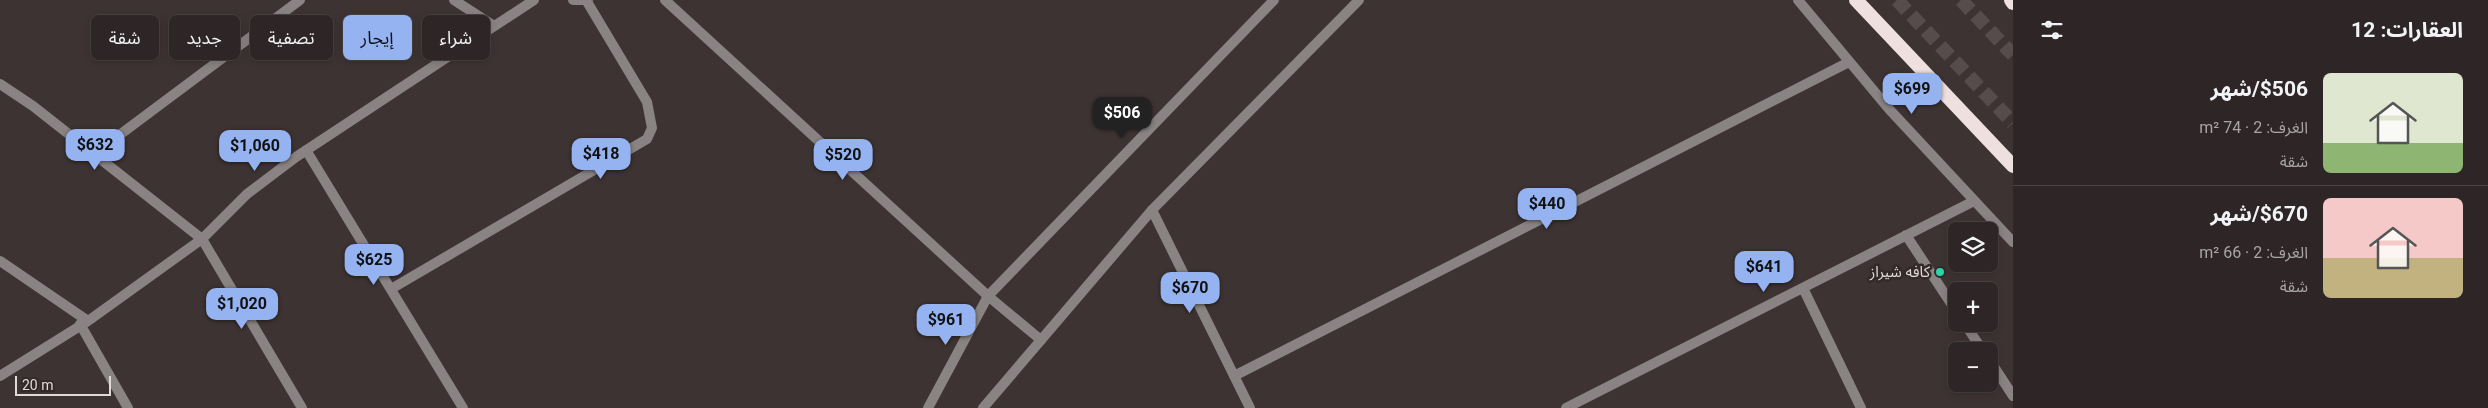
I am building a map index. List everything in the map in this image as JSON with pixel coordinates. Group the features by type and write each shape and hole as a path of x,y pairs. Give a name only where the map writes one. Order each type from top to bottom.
{"highway":[{"path":"1856,0 2013,166"}],"street":[{"path":"94,154 300,0"},
{"path":"454,0 494,26"},
{"path":"0,376 84,322 202,239 247,194 306,150 534,0"},
{"path":"391,289 647,138 652,128 647,102 587,0 573,0"},
{"path":"665,0 988,296 1041,340"},
{"path":"928,408 988,296 1274,0"},
{"path":"983,408 1152,210 1359,0"},
{"path":"1798,0 1849,62 2013,242"},
{"path":"1234,376 1849,62"},
{"path":"0,84 33,106 202,239 302,408"},
{"path":"306,150 463,408"},
{"path":"1566,408 1974,201"},
{"path":"1152,210 1250,408"},
{"path":"1906,235 1948,299"},
{"path":"0,261 84,322 128,408"},
{"path":"1803,288 1861,408"},
{"path":"1998,373 2013,396"}],"tunnel":[{"path":"1897,0 2013,123"},
{"path":"1961,0 2013,55"}],"place":[{"name":"کافه شيراز","path":"1940,272"}]}
